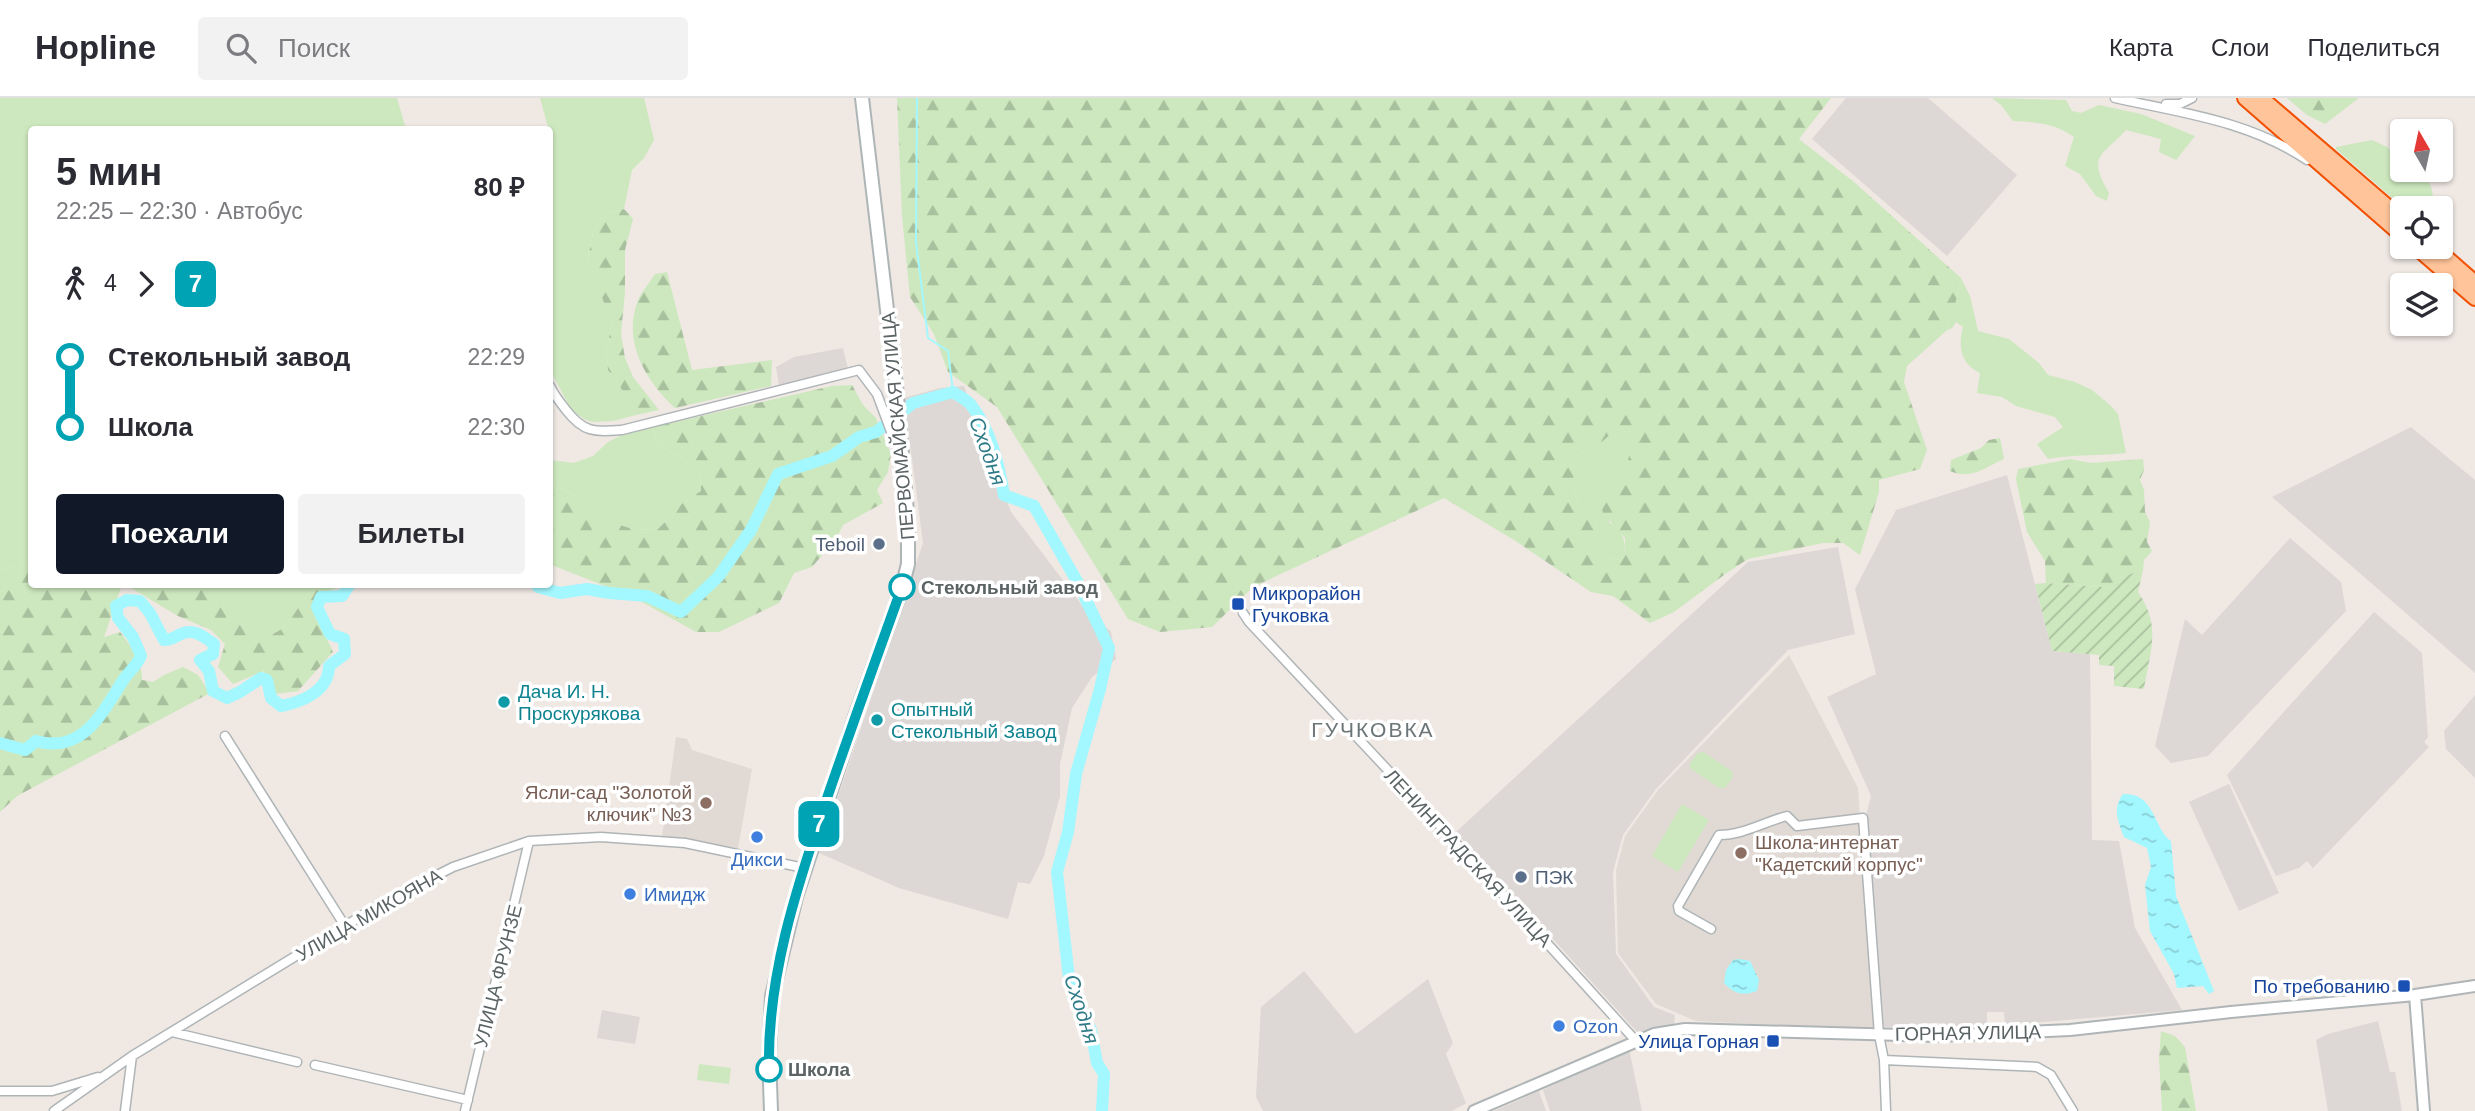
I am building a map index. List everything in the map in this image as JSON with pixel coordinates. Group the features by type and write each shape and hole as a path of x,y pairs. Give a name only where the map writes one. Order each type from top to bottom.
{"highway":[{"path":"2245,98 2390,225"},
{"path":"2261,98 2390,209"},
{"path":"2430,259 2475,298"},
{"path":"2448,259 2475,282"}],"main road":[{"name":"ПЕРВОМАЙСКАЯ УЛИЦА","path":"771,1111 769,1031 772,996 804,867 906,576 909,535 903,464 896,434 896,386 862,98"}],"street":[{"path":"2115,98 2233,124 2301,156 2340,182"},
{"path":"2139,98 2180,104 2192,98"},
{"path":"553,390 575,422 584,429 597,432 622,430 859,370 877,394 896,434"},
{"name":"ЛЕНИНГРАДСКАЯ УЛИЦА","path":"1243,613 1636,1041"},
{"path":"225,736 345,926"},
{"path":"1711,929 1679,911 1678,906 1719,835 1763,826 1771,820 1787,816 1797,826 1863,818 1886,1111"},
{"name":"УЛИЦА МИКОЯНА","path":"54,1111 132,1056 381,904 453,867 529,841 601,837 685,843 804,867"},
{"name":"УЛИЦА ФРУНЗЕ","path":"465,1111 529,841"},
{"name":"ГОРНАЯ УЛИЦА","path":"1474,1111 1654,1034 1685,1029 1879,1035 1960,1035 2070,1030 2415,995 2475,986"},
{"path":"2415,995 2424,1111"},
{"path":"172,1032 298,1062"},
{"path":"125,1111 132,1056"},
{"path":"1884,1060 2037,1067 2051,1075 2073,1111"},
{"path":"315,1066 468,1100"},
{"path":"0,1091 51,1091 104,1075"}],"shaded area":[{"path":"1846,98 1928,98 2017,175 1947,256 1812,139"},
{"path":"843,348 848,369 779,385 776,367 794,357"},
{"path":"964,386 1011,512 1081,604 1111,632 1116,659 1092,677 1072,708 1060,764 1060,796 1044,856 1030,884 1018,882 1008,919 899,888 819,853 923,543 904,398 940,388"},
{"path":"2411,427 2475,480 2475,673 2272,497"},
{"path":"2007,475 2052,651 2090,654 2092,840 2119,841 2135,928 2182,1010 2009,1025 2005,1024 2004,1012 1987,1012 1987,1025 1940,1027 1939,1023 1923,1023 1917,1026 1884,1027 1866,815 1871,796 1827,697 1876,674 1855,589 1896,510"},
{"path":"2290,538 2341,582 2346,611 2208,756 2171,763 2155,746 2185,619 2202,635"},
{"path":"1838,547 1855,634 1788,650 1656,789 1623,835 1613,872 1616,954 1654,1007 1675,1015 1674,1024 1639,1034 1456,832 1748,562"},
{"path":"2374,612 2422,653 2428,737 2424,742 2429,747 2313,868 2307,861 2299,868 2276,876 2227,775"},
{"name":"Школа-интернат \"Кадетский корпус\"","path":"1789,655 1858,788 1874,1030 1696,1021 1656,1004 1618,953 1616,871 1625,836 1658,790"},
{"path":"2475,695 2475,778 2446,749 2444,731"},
{"name":"Ясли-сад \"Золотой ключик\" №3","path":"676,737 687,739 692,750 752,769 738,848 662,837"},
{"path":"2229,784 2279,893 2239,911 2189,802"},
{"path":"1304,971 1356,1034 1428,979 1453,1043 1446,1054 1466,1103 1452,1111 1263,1111 1256,1097 1261,1007"},
{"path":"602,1010 640,1017 635,1044 597,1038"},
{"path":"2378,1021 2390,1072 2395,1072 2402,1111 2328,1111 2316,1040 2328,1034"},
{"path":"1629,1049 1642,1111 1550,1111 1543,1090"},
{"path":"1539,1091 1546,1111 1494,1111"}],"green space":[{"path":"0,98 397,98 405,126 28,126 28,564 0,569"},
{"path":"540,98 644,98 654,140 644,158 632,170 624,209 603,215 593,232 588,259 612,325 606,350 608,370 630,401 636,415 613,421 593,422 584,419 572,411 553,376 553,126 548,126"},
{"path":"897,98 1831,98 1799,139 1854,182 1961,278 1953,314 1946,331 1907,366 1904,382 1927,450 1920,469 1879,480 1879,492 1860,555 1843,543 1823,543 1748,559 1674,612 1650,623 1613,596 1591,592 1514,540 1444,498 1253,587 1212,627 1160,632 1128,619 997,407 948,372 934,334 910,297 902,216","holes":["1612,433 1624,438 1630,445 1627,464 1599,497 1603,513 1625,538 1625,556 1609,560 1602,551 1594,519 1576,497 1574,457"]},
{"path":"1992,98 2066,100 2072,111 2081,113 2099,105 2141,114 2195,136 2176,160 2159,152 2161,139 2126,130 2104,151 2098,163 2109,193 2107,201 2096,196 2080,174 2065,166 2074,137 2052,126 2013,121"},
{"path":"2287,98 2359,98 2325,124 2307,115"},
{"path":"2372,140 2387,147 2390,149 2390,182 2429,182 2432,196 2390,196 2336,147"},
{"path":"624,209 633,219 625,250 621,334 625,358 633,377 659,410 636,415 630,401 608,370 606,350 612,325 588,259 593,232 603,215"},
{"path":"667,272 692,370 772,360 771,386 675,408 664,397 639,358 633,329 639,298 655,274"},
{"path":"1961,278 1970,296 1978,331 2009,339 2039,363 2048,375 2092,390 2118,414 2126,453 2048,459 2037,444 2063,427 2055,417 2016,406 2002,397 1977,393 1980,373 1968,365 1962,354 1963,327 1956,322 1946,331 1953,314"},
{"path":"852,385 863,405 876,418 891,454 888,472 877,490 883,503 843,525 836,539 812,567 794,573 779,603 719,632 696,632 633,597 553,564 553,484 587,501 607,521 636,530 658,529 680,505 701,491 700,472 681,457 657,445 653,427 832,386"},
{"path":"653,427 657,445 681,457 700,472 701,491 680,505 658,529 636,530 607,521 587,501 553,484 553,460 574,463 593,456 608,442"},
{"path":"1612,433 1624,438 1630,445 1627,465 1615,479 1609,522 1621,532 1624,541 1625,556 1616,560 1609,560 1601,551 1596,523 1578,502 1574,486 1574,457"},
{"path":"2000,438 2004,459 1971,474 1950,471 1951,460 1981,448 1989,440"},
{"path":"2070,459 2091,463 2143,459 2144,470 2140,480 2144,490 2145,512 2150,522 2147,542 2152,551 2144,560 2143,570 2115,579 2115,588 2046,583 2045,561 2027,532 2016,479 2018,469"},
{"path":"28,564 28,588 121,588 104,637 120,632 138,660 142,680 153,682 183,667 198,675 210,693 17,796 0,812 0,569"},
{"path":"2143,570 2138,592 2150,617 2152,628 2144,689 2114,686 2114,666 2099,665 2099,655 2052,651 2035,584 2115,588 2115,579"},
{"path":"131,588 216,588 247,631 266,638 285,627 312,588 338,588 326,593 313,608 333,652 298,691 275,694 264,671 233,684 218,667 225,644 211,630 178,616"},
{"path":"216,588 312,588 285,627 266,638 247,631"},
{"path":"1703,752 1732,771 1733,777 1725,788 1719,788 1690,768 1690,763 1698,753"},
{"path":"1682,804 1709,820 1678,872 1652,856"},
{"path":"2161,1031 2175,1036 2185,1047 2196,1111 2162,1111 2159,1058"},
{"path":"699,1064 731,1068 729,1084 697,1080"}],"water":[{"path":"2123,794 2134,795 2148,805 2171,841 2176,896 2214,991 2209,994 2203,986 2177,988 2174,974 2150,931 2145,885 2151,867 2147,848 2124,837 2117,810"},
{"path":"1733,960 1750,961 1759,980 1757,991 1739,993 1724,983 1726,970"}],"waterway":[{"path":"917,98 916,242 928,338 948,351 953,392"},
{"name":"Сходня","path":"542,588 560,593 587,589 647,596 681,612 718,577 751,530 778,474 832,456 859,437 876,432 913,403 953,392 969,403 989,437 1004,495 1034,506 1078,583 1109,648 1076,774 1068,832 1057,872 1069,978 1074,999 1091,1030 1097,1063 1104,1074 1102,1111"},
{"name":"Сходня","path":"0,743 25,750 36,741 52,744 66,742 78,737 98,719 141,656 133,637 118,618 116,606 127,600 140,601 150,613 164,640 191,632 214,644 213,654 200,660 209,671 213,691 227,698 261,678 267,680 271,698 281,706 297,702 319,689 328,675 329,666 345,654 344,639 330,634 317,607 321,597 342,596 347,588"}],"bus line":[{"name":"7","path":"769,1069 772,996 805,863 902,587"}],"place":[{"name":"Teboil","path":"879,544"},
{"name":"Стекольный завод","path":"902,587"},
{"name":"Микрорайон Гучковка","path":"1238,604"},
{"name":"Дача И. Н. Проскурякова","path":"504,702"},
{"name":"Опытный Стекольный Завод","path":"877,720"},
{"name":"Ясли-сад \"Золотой ключик\" №3","path":"706,803"},
{"name":"Дикси","path":"757,837"},
{"name":"Школа-интернат \"Кадетский корпус\"","path":"1741,853"},
{"name":"ПЭК","path":"1521,877"},
{"name":"Имидж","path":"630,894"},
{"name":"По требованию","path":"2404,986"},
{"name":"Ozon","path":"1559,1026"},
{"name":"Улица Горная","path":"1773,1041"},
{"name":"Школа","path":"769,1069"}],"district":[{"name":"ГУЧКОВКА","path":"1373,729"}]}
